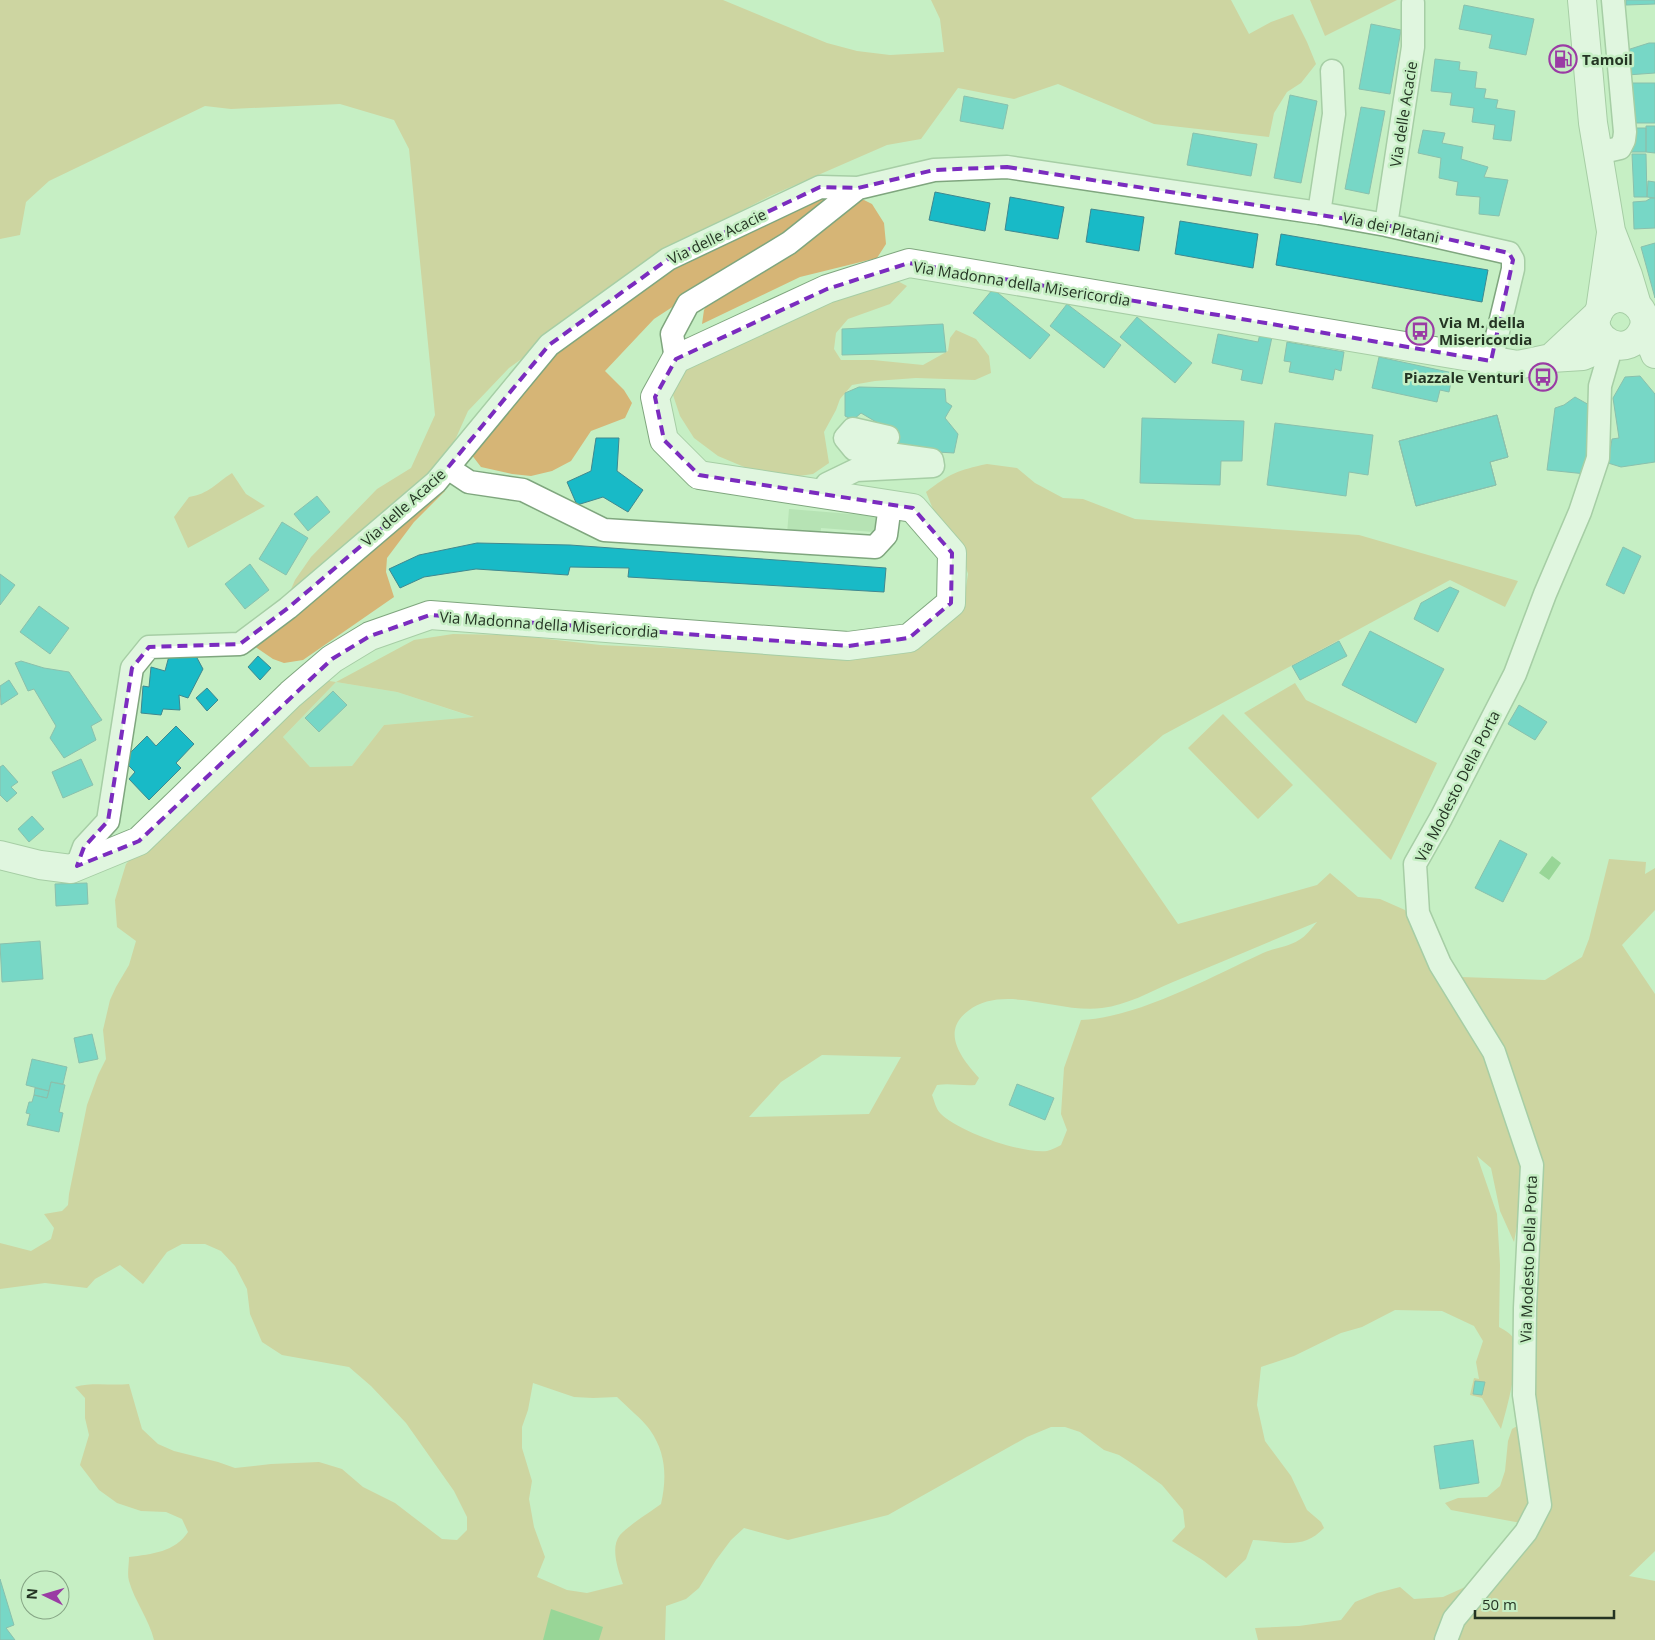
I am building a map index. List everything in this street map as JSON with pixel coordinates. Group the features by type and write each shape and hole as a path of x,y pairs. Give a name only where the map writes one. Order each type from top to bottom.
{"main road":[{"path":"1582,0 1593,123 1611,231 1655,354"},
{"path":"1611,231 1597,321 1599,333 1655,375"},
{"name":"Via Madonna della Misericordia","path":"0,855 40,865 71,869 139,841 291,694 332,659 370,636 430,615 848,646 909,638 952,603 952,553 913,508 699,475 664,440 662,432 655,397 676,360 826,289 910,263 1518,365 1551,358 1583,356 1615,345"},
{"path":"1551,358 1605,304 1616,298 1625,299 1640,316 1638,338 1633,343 1615,345"}],"street":[{"path":"1598,154 1620,148 1626,132 1613,0"},
{"name":"Via delle Acacie","path":"1386,225 1413,48 1413,3"},
{"path":"1320,213 1334,114 1332,70"},
{"name":"Via delle Acacie","path":"77,866 84,847 108,821 132,668 149,647 240,644 288,608 436,482 549,345 668,258 820,187 858,188 934,170 1007,167 1162,190"},
{"name":"Via delle Acacie","path":"676,360 672,334 688,304 788,243 858,188"},
{"name":"Via dei Platani","path":"1162,190 1320,213 1386,225 1508,253 1513,260 1513,268 1491,361"},
{"name":"Via Modesto Della Porta","path":"1446,1640 1454,1619 1526,1532 1540,1505 1524,1395 1525,1308 1532,1165 1494,1052 1440,964 1418,913 1415,864 1442,818 1515,674 1545,594 1580,512 1598,458 1600,386 1615,345"},
{"path":"820,494 827,484 856,470 932,466 932,460 854,449 845,438 853,428 888,437"},
{"path":"448,468 469,482 523,490 604,530 875,547 886,535 890,505"}],"highlighted area":[{"path":"1007,167 1386,225 1509,253 1513,260 1491,361 909,263 827,289 676,359 655,397 664,440 699,475 913,508 952,553 951,603 909,638 848,646 430,615 370,636 332,659 139,841 77,866 84,847 108,821 132,668 149,647 240,644 288,608 436,482 549,345 668,259 820,187 858,188 934,170"}],"shaded area":[{"path":"0,0 723,0 827,43 857,51 890,55 944,52 940,19 931,0 1231,0 1249,34 1271,22 1293,14 1316,64 1301,83 1287,92 1274,113 1269,137 1154,124 1058,84 1014,99 958,88 921,139 887,145 770,196 689,238 509,368 468,411 440,474 445,491 414,522 387,558 386,572 394,597 303,660 284,663 273,659 254,646 286,601 295,580 311,557 377,489 411,468 435,415 409,149 394,120 340,104 231,109 205,106 49,181 26,202 20,235 0,239"},
{"path":"1310,0 1397,0 1325,36"},
{"path":"812,195 830,198 827,206 654,319 605,371 624,390 632,403 625,418 591,431 571,461 552,471 531,476 481,467 471,454 543,364 653,278"},
{"path":"858,197 872,204 884,223 886,244 877,258 800,277 702,324 704,310 710,300"},
{"path":"886,275 907,286 890,304 848,319 836,333 834,349 841,360 873,360 923,365 948,351 950,338 956,330 976,339 989,356 991,373 975,380 916,378 852,385 840,399 824,432 829,463 813,474 792,477 749,469 718,456 694,438 680,416 673,395 684,365"},
{"path":"987,464 1017,468 1035,483 1063,498 1083,499 1135,519 1359,535 1518,581 1505,607 1450,580 1163,735 1091,798 1178,924 1317,885 1330,873 1358,897 1380,899 1405,910 1476,1031 1519,1135 1524,1189 1514,1242 1500,1211 1491,1168 1477,1156 1497,1214 1500,1265 1499,1327 1513,1338 1516,1352 1512,1386 1501,1429 1482,1398 1470,1395 1474,1378 1479,1379 1476,1362 1483,1341 1474,1326 1442,1311 1395,1310 1362,1327 1341,1333 1294,1356 1261,1367 1257,1405 1265,1441 1291,1476 1307,1510 1321,1522 1324,1528 1308,1540 1300,1542 1282,1543 1253,1540 1246,1559 1226,1578 1204,1561 1172,1541 1185,1527 1183,1510 1162,1485 1119,1455 1104,1450 1080,1432 1065,1427 1051,1427 1027,1437 888,1515 788,1540 744,1528 731,1540 716,1560 699,1588 686,1599 666,1606 665,1640 154,1640 129,1581 129,1557 170,1548 183,1539 188,1532 182,1519 166,1512 141,1511 117,1503 99,1490 80,1465 89,1435 85,1418 85,1398 75,1387 129,1384 142,1429 158,1444 174,1451 235,1468 319,1462 342,1469 363,1487 395,1503 442,1539 457,1540 467,1530 467,1517 454,1491 406,1423 371,1386 349,1367 282,1355 262,1342 250,1314 247,1289 235,1266 221,1251 205,1244 182,1244 167,1252 143,1284 120,1265 95,1279 87,1288 45,1283 0,1289 0,1243 31,1251 51,1239 54,1228 44,1214 62,1211 68,1205 87,1105 106,1059 103,1030 110,1000 129,965 136,941 117,927 115,900 126,864 323,680 336,682 414,640 453,634 513,635 600,645 797,654 895,654 930,634 964,600 968,574 961,551 937,519 926,492 954,473","holes":["336,682 397,692 474,717 384,725 352,766 310,767 283,737","1317,922 1304,937 1295,942 1263,953 1174,995 1126,1012 1103,1018 1081,1020 1064,1068 1061,1114 1067,1130 1059,1146 1047,1151 1036,1151 1006,1145 960,1127 948,1120 937,1109 932,1095 937,1085 975,1085 979,1078 961,1054 955,1036 960,1019 968,1011 982,1003 1015,999 1086,1009 1102,1008 1138,998","822,1055 901,1057 869,1114 749,1117 781,1082","533,1383 574,1397 617,1397 643,1422 655,1439 664,1466 661,1504 628,1527 617,1540 615,1552 623,1584 587,1593 567,1590 537,1577 545,1557 534,1527 529,1499 532,1481 522,1448 522,1427 528,1410"]},
{"path":"232,473 246,494 265,506 188,548 174,517 189,497 207,491"},
{"path":"789,509 876,516 874,532 821,528 820,537 787,534"},
{"path":"336,682 397,692 476,718 384,725 352,766 310,767 283,737"},
{"path":"1295,683 1306,700 1437,763 1391,860 1244,713"},
{"path":"1223,714 1293,785 1258,819 1188,748"},
{"path":"1552,856 1561,863 1549,880 1539,873"},
{"path":"1609,859 1646,862 1645,874 1655,868 1655,910 1622,945 1655,994 1655,1551 1629,1576 1655,1581 1655,1640 1258,1640 1255,1628 1299,1626 1341,1620 1355,1602 1377,1593 1400,1587 1414,1599 1443,1597 1474,1583 1451,1605 1438,1629 1540,1513 1531,1407 1538,1209 1461,977 1545,980 1582,957 1589,939"},
{"path":"1517,1426 1525,1437 1529,1510 1521,1523 1451,1510 1445,1503 1458,1498 1487,1497 1500,1486 1505,1471 1508,1441 1512,1429"},
{"path":"551,1609 603,1627 599,1640 543,1640"}],"building":[{"path":"1626,0 1655,0 1655,4 1626,5"},
{"path":"1464,5 1534,19 1526,55 1489,48 1492,35 1459,29"},
{"path":"1371,24 1401,30 1390,94 1359,89"},
{"path":"1655,43 1655,73 1627,75 1627,50"},
{"path":"1435,59 1460,62 1459,70 1477,72 1475,88 1486,89 1484,98 1498,100 1496,108 1515,111 1511,141 1493,139 1495,125 1472,122 1474,108 1450,105 1452,93 1431,91"},
{"path":"1630,83 1655,83 1655,123 1632,123"},
{"path":"1290,95 1317,101 1301,183 1274,178"},
{"path":"964,96 1008,105 1003,129 960,121"},
{"path":"1361,107 1385,111 1369,194 1345,189"},
{"path":"1646,126 1655,126 1655,153 1646,152"},
{"path":"1631,128 1646,128 1646,152 1631,152"},
{"path":"1423,130 1445,133 1442,143 1463,147 1461,159 1488,167 1484,177 1508,180 1499,216 1479,214 1480,197 1456,195 1458,182 1439,178 1441,158 1418,153"},
{"path":"1193,133 1257,144 1251,176 1187,165"},
{"path":"1632,154 1646,154 1647,197 1634,197"},
{"path":"1648,181 1655,182 1655,198 1647,197"},
{"path":"935,192 990,203 985,231 929,220"},
{"path":"1010,197 1064,207 1058,239 1005,230"},
{"path":"1655,198 1655,228 1634,229 1633,202 1646,201"},
{"path":"1091,209 1144,217 1139,251 1086,242"},
{"path":"1180,221 1258,234 1253,268 1175,254"},
{"path":"1281,234 1488,270 1482,302 1276,265"},
{"path":"1655,243 1655,298 1641,247"},
{"path":"993,289 1050,335 1030,359 973,313"},
{"path":"1067,304 1121,345 1104,368 1050,326"},
{"path":"1137,317 1192,363 1175,383 1120,337"},
{"path":"943,324 946,352 842,355 842,329"},
{"path":"1218,334 1258,342 1260,334 1272,337 1262,384 1241,380 1243,370 1212,363"},
{"path":"1287,342 1344,352 1341,371 1335,369 1333,380 1289,372 1291,362 1284,361"},
{"path":"1379,357 1453,373 1449,392 1440,390 1437,402 1372,388"},
{"path":"1640,376 1655,394 1655,462 1621,467 1608,463 1612,439 1619,438 1613,398 1625,377"},
{"path":"859,387 945,389 946,402 952,406 945,418 958,434 954,453 889,449 888,429 861,413 853,420 845,416 845,393"},
{"path":"1575,397 1591,406 1586,474 1547,470 1555,408 1564,405"},
{"path":"1497,415 1508,457 1490,462 1496,485 1416,506 1399,441"},
{"path":"1497,415 1508,457 1490,462 1496,485 1416,506 1399,441"},
{"path":"1142,418 1244,421 1242,461 1221,461 1220,485 1140,483"},
{"path":"1275,423 1373,435 1368,475 1349,472 1346,496 1267,485"},
{"path":"596,438 619,438 617,471 643,490 628,512 603,497 577,505 567,482 591,471"},
{"path":"317,496 330,512 308,531 294,514"},
{"path":"282,522 308,538 286,575 259,559"},
{"path":"477,543 570,545 886,568 884,592 628,577 629,568 570,567 568,575 476,569 424,577 400,588 389,569 419,555"},
{"path":"1623,547 1641,556 1624,594 1606,585"},
{"path":"250,564 269,590 245,609 225,584"},
{"path":"0,574 15,585 0,605"},
{"path":"1450,587 1459,591 1438,632 1414,619 1421,603"},
{"path":"39,606 69,628 50,654 20,632"},
{"path":"1370,631 1444,669 1416,723 1342,685"},
{"path":"1339,641 1347,656 1300,680 1292,666"},
{"path":"169,656 196,656 203,669 188,698 179,695 180,710 163,709 161,715 141,713 143,686 149,687 151,667 165,671"},
{"path":"258,656 271,668 260,680 248,667"},
{"path":"21,661 44,668 69,672 102,720 91,726 96,740 64,758 50,738 56,726 34,689 28,691 15,663"},
{"path":"9,680 18,694 1,705 0,686"},
{"path":"207,688 218,700 207,711 196,698"},
{"path":"333,691 347,705 319,732 305,718"},
{"path":"1519,705 1547,722 1535,740 1508,724"},
{"path":"176,726 194,744 176,763 181,768 149,800 129,779 135,772 123,760 147,736 156,746"},
{"path":"81,759 93,785 63,798 52,772"},
{"path":"3,765 18,782 11,787 17,793 7,802 0,795 0,767"},
{"path":"32,816 44,829 29,842 18,829"},
{"path":"1500,840 1527,854 1503,902 1475,888"},
{"path":"87,883 88,904 56,906 55,884"},
{"path":"40,941 43,979 2,982 0,944"},
{"path":"92,1034 98,1059 79,1063 74,1038"},
{"path":"32,1059 67,1067 63,1084 51,1082 49,1091 26,1085"},
{"path":"51,1082 65,1085 59,1112 63,1113 59,1132 27,1125 30,1114 26,1113 29,1102 32,1102 34,1095 47,1098"},
{"path":"1017,1084 1054,1098 1045,1120 1009,1105"},
{"path":"35,1088 49,1091 47,1098 34,1095"},
{"path":"1475,1381 1485,1382 1482,1395 1473,1394"},
{"path":"1473,1440 1479,1483 1440,1489 1434,1446"},
{"path":"0,1579 14,1625 6,1628 15,1640 0,1640"}],"place":[{"name":"Tamoil","path":"1563,59"},
{"name":"Via M. della Misericordia","path":"1420,331"},
{"name":"Piazzale Venturi","path":"1543,377"}]}
